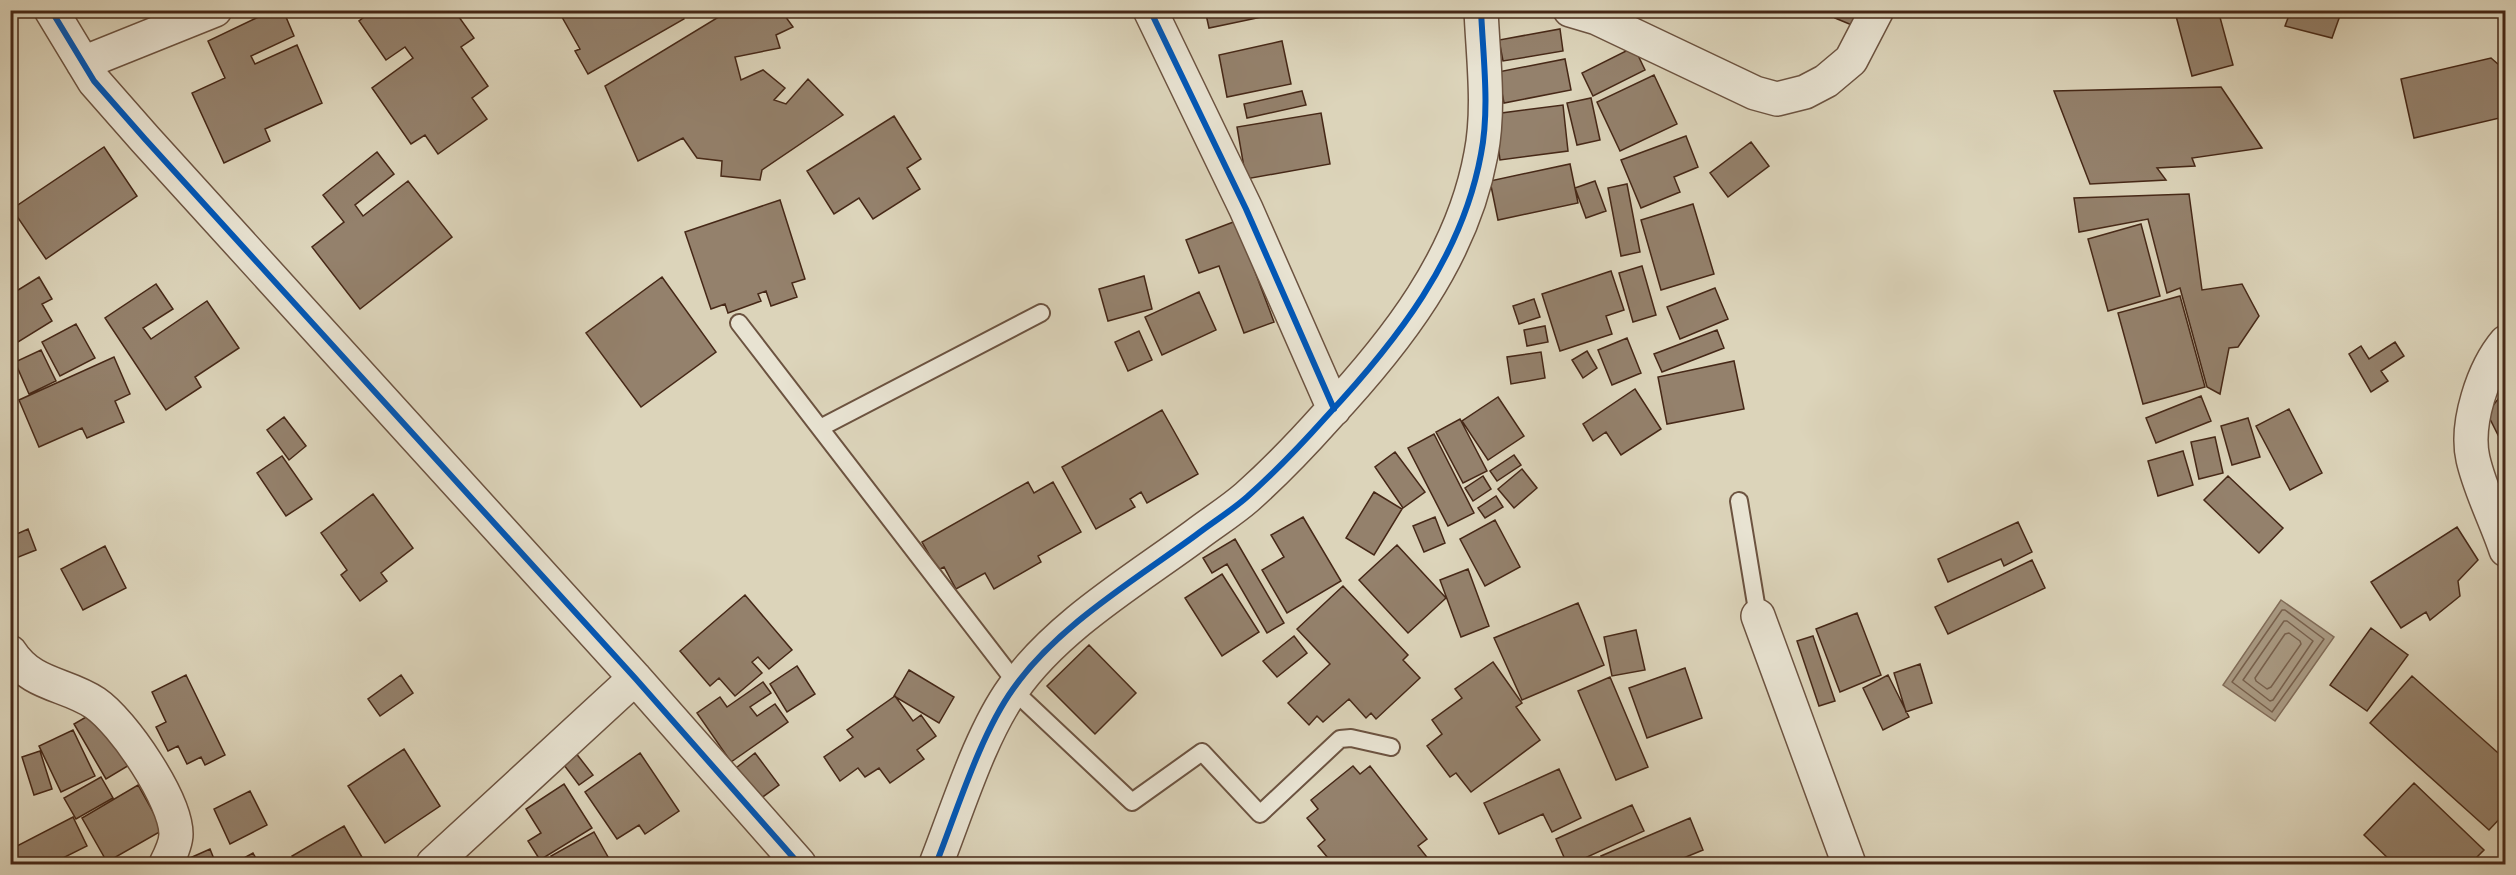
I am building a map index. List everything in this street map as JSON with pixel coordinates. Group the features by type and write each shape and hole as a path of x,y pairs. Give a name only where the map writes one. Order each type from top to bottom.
{"street":[{"path":"51,10 94,81 635,678 799,864"},
{"path":"83,63 215,10"},
{"path":"1150,10 1245,209 1334,410"},
{"path":"936,864 985,741 1014,687 1057,638 1246,498 1368,373 1406,323 1454,239 1471,195 1481,153 1485,119 1481,10"},
{"path":"1570,10 1597,18 1755,93 1777,99 1805,92 1826,81 1851,60 1877,10"},
{"path":"2505,342 2480,389 2472,423 2472,458 2505,550"},
{"path":"1758,616 1849,864"},
{"path":"10,652 18,664 41,681 94,702 108,714 127,739 157,780 171,810 176,835 166,864"},
{"path":"433,864 635,678"}],"lane":[{"path":"820,428 1041,313"},
{"path":"739,323 1014,687 1132,802 1202,752 1260,814 1340,739 1351,738 1391,747"},
{"path":"1739,501 1758,616"}],"water":[{"path":"2281,600 2334,637 2275,721 2223,685"}],"building":[{"path":"273,10 283,10 294,36 251,56 255,64 297,45 322,103 265,129 270,141 224,163 192,93 225,78 208,41"},
{"path":"373,10 454,10 474,38 461,47 488,86 472,98 487,119 438,154 425,135 411,144 372,88 413,58 405,47 386,60 359,21"},
{"path":"558,10 681,10 684,19 588,74 575,51 580,49"},
{"path":"730,10 794,10 785,16 793,27 776,35 780,48 735,57 741,80 763,70 785,88 774,100 786,104 808,79 843,115 762,170 760,180 721,176 722,161 697,158 683,138 638,161 605,86"},
{"path":"1205,10 1261,10 1262,17 1209,28"},
{"path":"1838,10 1866,10 1859,28 1835,18"},
{"path":"2196,10 2218,10 2233,65 2192,76 2176,16"},
{"path":"2291,10 2342,10 2332,38 2285,26"},
{"path":"1560,29 1563,51 1503,61 1499,40"},
{"path":"1282,41 1291,84 1227,97 1219,55"},
{"path":"1634,47 1645,70 1593,96 1582,73"},
{"path":"2491,58 2506,71 2504,117 2414,138 2401,79"},
{"path":"1565,59 1571,90 1504,103 1498,72"},
{"path":"1654,75 1677,124 1620,151 1597,102"},
{"path":"2221,87 2262,148 2192,158 2195,166 2157,168 2166,180 2090,184 2054,91"},
{"path":"1302,91 1306,105 1247,118 1244,104"},
{"path":"1591,98 1600,140 1577,145 1567,103"},
{"path":"1563,105 1568,151 1500,160 1494,114"},
{"path":"1321,113 1330,164 1246,179 1237,127"},
{"path":"894,116 921,159 907,168 920,189 873,219 859,198 834,214 807,171"},
{"path":"1686,136 1698,167 1674,177 1680,192 1641,208 1621,160"},
{"path":"1751,142 1769,166 1728,197 1710,173"},
{"path":"104,147 137,196 46,259 12,209"},
{"path":"377,152 394,174 355,205 363,216 408,181 452,237 360,309 312,247 344,222 323,195"},
{"path":"1570,164 1578,203 1498,220 1490,181"},
{"path":"1595,181 1606,211 1586,218 1575,188"},
{"path":"1627,184 1640,252 1621,256 1608,188"},
{"path":"2189,194 2202,290 2242,284 2259,316 2238,347 2229,348 2220,394 2207,387 2180,288 2167,293 2148,219 2079,232 2074,198"},
{"path":"780,200 805,279 792,283 797,297 771,306 766,291 758,294 761,301 728,313 725,304 711,309 685,232"},
{"path":"1693,204 1714,274 1661,290 1641,220"},
{"path":"1236,221 1274,322 1244,333 1219,266 1199,273 1186,240"},
{"path":"2141,224 2160,296 2108,311 2088,239"},
{"path":"10,256 17,267 10,271"},
{"path":"1642,266 1656,315 1633,322 1619,273"},
{"path":"1611,271 1624,310 1606,316 1612,334 1560,351 1542,294"},
{"path":"1144,276 1152,309 1108,321 1099,289"},
{"path":"39,277 52,299 42,304 52,321 10,347 10,295"},
{"path":"662,277 716,352 641,407 586,333"},
{"path":"156,284 173,309 143,328 151,339 207,301 239,348 195,377 201,387 166,410 105,318"},
{"path":"1715,288 1728,319 1680,339 1667,307"},
{"path":"1199,292 1216,330 1162,355 1145,317"},
{"path":"2180,296 2205,387 2143,404 2118,313"},
{"path":"1534,299 1540,317 1519,324 1513,306"},
{"path":"76,324 95,358 60,376 42,342"},
{"path":"1545,326 1548,342 1527,346 1524,330"},
{"path":"1717,330 1724,348 1662,372 1654,354"},
{"path":"1139,331 1152,360 1128,371 1115,342"},
{"path":"1627,338 1641,373 1612,385 1598,350"},
{"path":"2395,342 2404,356 2381,371 2388,381 2371,392 2349,354 2361,346 2369,359"},
{"path":"41,350 56,381 29,394 15,362"},
{"path":"1587,351 1597,368 1583,378 1572,360"},
{"path":"1541,352 1545,378 1511,384 1507,357"},
{"path":"114,357 130,394 115,401 124,422 87,438 82,428 39,447 19,400"},
{"path":"1734,361 1744,409 1667,424 1658,377"},
{"path":"1635,389 1661,429 1621,455 1606,432 1593,441 1583,424"},
{"path":"2506,389 2506,451 2487,413"},
{"path":"2201,396 2211,421 2156,443 2146,418"},
{"path":"1498,397 1524,436 1488,460 1462,421"},
{"path":"2289,409 2322,473 2290,490 2256,426"},
{"path":"1162,410 1198,474 1147,503 1141,492 1130,499 1135,507 1096,529 1062,467"},
{"path":"284,417 306,446 289,460 267,430"},
{"path":"2248,418 2260,457 2232,465 2221,426"},
{"path":"1460,419 1487,471 1463,483 1436,432"},
{"path":"1434,434 1474,513 1448,526 1408,448"},
{"path":"2215,437 2223,473 2199,479 2191,442"},
{"path":"2183,451 2193,485 2158,496 2148,461"},
{"path":"1395,452 1425,492 1403,508 1375,467"},
{"path":"1514,455 1521,465 1497,481 1490,471"},
{"path":"282,456 312,499 286,516 257,473"},
{"path":"1522,469 1537,488 1514,508 1498,489"},
{"path":"1483,476 1491,489 1473,501 1465,488"},
{"path":"2228,476 2283,528 2259,553 2204,500"},
{"path":"1028,482 1034,493 1053,482 1081,532 1038,556 1041,562 994,589 985,573 956,589 944,567 938,570 922,542"},
{"path":"1374,492 1402,509 1374,555 1346,538"},
{"path":"373,494 413,548 381,573 387,581 360,601 341,575 347,570 321,533"},
{"path":"1496,496 1503,507 1485,518 1478,508"},
{"path":"1303,517 1341,581 1287,613 1262,570 1284,557 1271,535"},
{"path":"1435,517 1445,543 1424,552 1413,526"},
{"path":"1495,520 1520,567 1485,586 1460,539"},
{"path":"2018,522 2032,552 2004,566 2001,559 1948,582 1938,559"},
{"path":"2457,527 2478,560 2458,581 2460,596 2430,620 2426,612 2401,628 2371,582"},
{"path":"28,529 36,550 11,560 10,537"},
{"path":"1235,539 1284,623 1267,633 1227,564 1212,573 1203,558"},
{"path":"1397,545 1446,598 1408,633 1359,580"},
{"path":"105,546 126,588 83,610 61,569"},
{"path":"2032,560 2045,588 1948,634 1935,607"},
{"path":"1468,569 1489,626 1461,637 1440,580"},
{"path":"1222,574 1259,632 1222,656 1185,598"},
{"path":"1343,586 1408,655 1403,660 1420,678 1376,719 1371,713 1366,718 1349,699 1323,722 1317,716 1309,725 1288,703 1330,664 1297,629"},
{"path":"745,595 792,650 769,669 758,657 752,662 762,673 735,696 719,678 710,686 680,651"},
{"path":"1578,603 1604,665 1522,700 1494,638"},
{"path":"1857,613 1881,675 1840,692 1816,629"},
{"path":"2371,628 2408,655 2367,711 2330,685"},
{"path":"1636,630 1645,670 1612,676 1604,637"},
{"path":"1294,636 1307,653 1277,677 1263,661"},
{"path":"1813,636 1835,701 1819,706 1797,641"},
{"path":"1089,645 1136,693 1095,734 1047,686"},
{"path":"1493,662 1522,703 1516,707 1540,740 1471,792 1456,773 1450,777 1427,746 1442,734 1432,720 1462,698 1455,689"},
{"path":"1920,664 1932,703 1906,712 1894,673"},
{"path":"797,666 815,694 787,712 770,684"},
{"path":"1685,668 1702,718 1647,738 1629,688"},
{"path":"909,670 954,697 939,723 894,696"},
{"path":"186,675 225,755 205,765 201,757 187,764 178,746 168,751 156,727 166,722 152,692"},
{"path":"401,675 413,693 380,716 368,699"},
{"path":"1888,675 1909,717 1883,730 1863,688"},
{"path":"2412,676 2506,760 2506,812 2489,830 2370,723"},
{"path":"1610,677 1648,767 1616,780 1578,691"},
{"path":"763,682 771,693 750,707 757,716 775,704 788,722 731,762 697,713 720,697 727,707"},
{"path":"895,696 913,721 921,715 936,736 917,750 924,759 890,783 879,768 865,777 858,768 840,781 824,757 853,737 847,730"},
{"path":"98,710 131,764 106,779 74,724"},
{"path":"73,730 95,776 61,792 39,746"},
{"path":"404,749 440,806 385,843 348,786"},
{"path":"40,751 52,789 34,795 22,757"},
{"path":"575,752 593,775 579,785 561,761"},
{"path":"640,753 679,811 645,834 639,825 617,839 585,792"},
{"path":"755,753 779,785 760,799 736,768"},
{"path":"1353,766 1360,774 1370,766 1427,839 1418,846 1430,861 1425,864 1333,864 1318,846 1325,840 1307,818 1318,809 1311,800"},
{"path":"1559,769 1581,818 1552,832 1543,814 1499,834 1484,803"},
{"path":"101,777 113,798 76,819 64,798"},
{"path":"2414,783 2484,850 2470,864 2394,864 2364,835"},
{"path":"564,784 592,828 540,860 528,841 541,833 526,809"},
{"path":"138,785 163,830 107,862 82,818"},
{"path":"250,791 267,825 230,844 214,809"},
{"path":"1632,805 1644,831 1572,864 1567,864 1556,839"},
{"path":"73,817 87,846 51,864 21,864 13,848"},
{"path":"1690,818 1703,850 1669,864 1605,864 1601,856"},
{"path":"344,826 366,864 297,864 292,856"},
{"path":"594,832 612,864 556,864 551,856"},
{"path":"210,849 216,864 192,864 190,858"},
{"path":"253,853 259,864 233,864"},
{"path":"1471,859 1473,864 1457,864"}],"cycle path":[{"path":"51,10 94,81 635,678 799,864"},
{"path":"1150,10 1246,209 1334,409"},
{"path":"936,864 990,728 1013,689 1031,666 1074,624 1235,507 1268,478 1377,359 1423,296 1459,228 1472,192 1481,154 1485,119 1481,10"}]}
